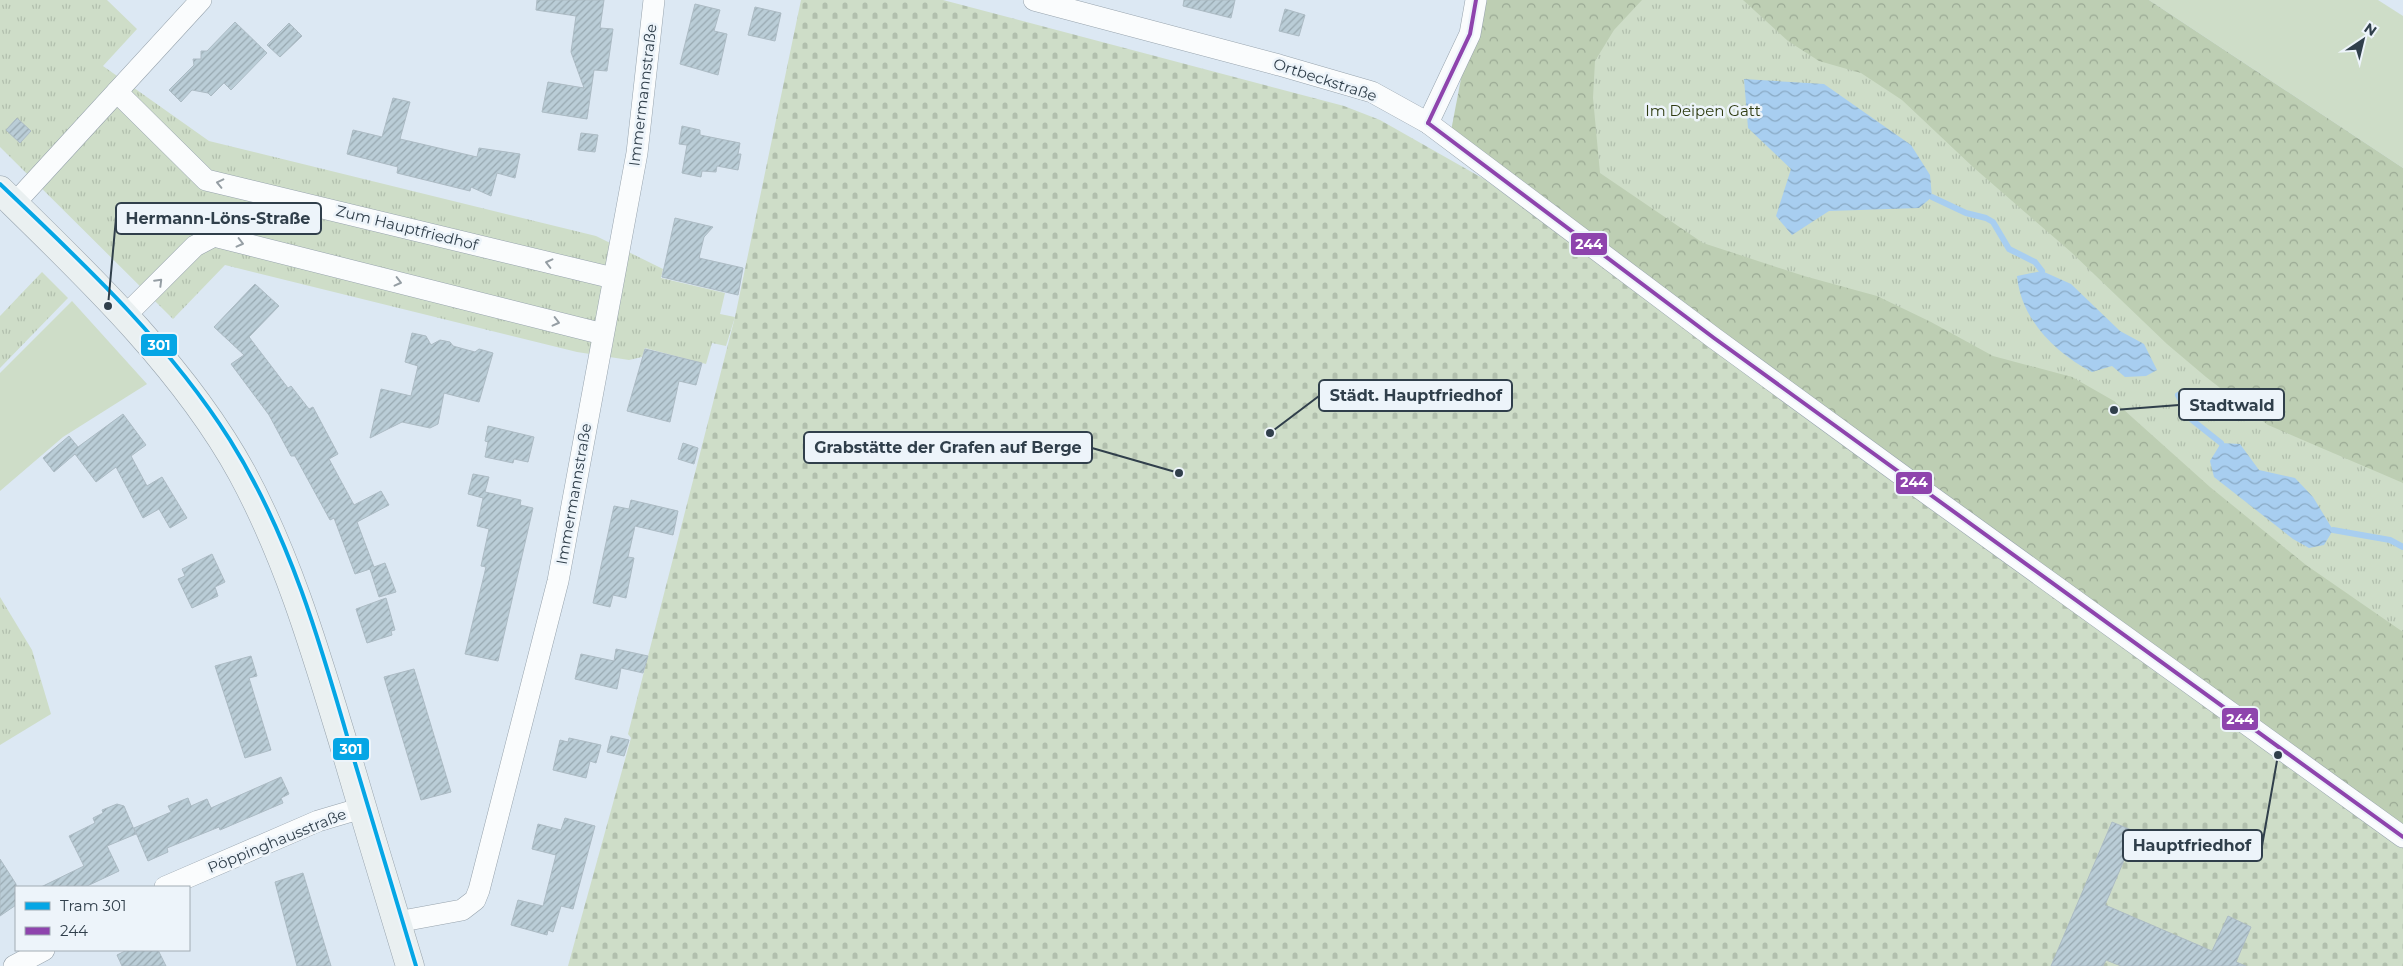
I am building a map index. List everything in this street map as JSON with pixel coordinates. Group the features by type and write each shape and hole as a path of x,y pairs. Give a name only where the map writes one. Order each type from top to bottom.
{"main road":[{"path":"7,197 125,316 168,365 199,405 242,473 269,528 294,588 410,966"}],"street":[{"path":"7,197 117,92 201,0"},
{"name":"Immermannstraße","path":"397,922 462,910 474,900 479,890 558,581 637,153 654,0"},
{"name":"Ortbeckstraße","path":"1034,0 1279,65 1372,92 1428,123 1706,332 2403,838"},
{"path":"1428,123 1470,34 1476,0"},
{"name":"Zum Hauptfriedhof","path":"117,92 206,180 613,278"},
{"path":"125,316 195,246 214,236 603,334"},
{"name":"Pöppinghausstraße","path":"167,886 318,821 362,808"},
{"path":"14,966 42,951"}],"green space":[{"path":"0,0 107,0 137,29 103,66 209,141 596,236 663,269 661,278 725,293 720,314 735,317 726,346 712,343 706,364 645,348 642,357 629,360 577,352 225,265 173,319 0,147"},
{"path":"801,0 943,0 1344,106 1380,120 1484,179 2403,844 2403,966 568,966 631,738 628,734 735,317"},
{"path":"1476,0 2149,0 2403,168 2403,832 1908,471 1451,131"},
{"name":"Im Deipen Gatt","path":"1642,0 1743,0 1788,41 1819,61 1861,73 1902,100 1973,167 2071,252 2167,344 2268,425 2403,483 2403,632 2306,565 2210,487 2114,401 2072,377 1993,356 1931,322 1877,296 1804,276 1703,243 1600,173 1593,98 1595,61 1614,30"},
{"path":"2149,0 2378,0 2403,16 2403,168"},
{"path":"42,272 68,298 0,368 0,316"},
{"path":"72,301 147,384 63,437 0,491 0,373"},
{"path":"0,597 32,650 51,714 0,745"}],"water":[{"path":"1744,79 1824,84 1911,145 1930,175 1932,197 1919,208 1829,211 1792,235 1776,216 1791,169 1748,128"},
{"path":"2042,271 2071,284 2120,331 2144,344 2157,370 2146,376 2125,377 2112,366 2092,372 2054,345 2042,333 2025,307 2017,276"},
{"path":"2221,443 2240,444 2259,470 2295,478 2313,497 2333,530 2324,545 2309,548 2293,539 2214,477 2210,461"}],"building":[{"path":"537,0 604,0 600,28 613,29 607,71 594,70 587,119 542,112 548,82 584,88 571,52 576,16 536,10"},
{"path":"1184,0 1235,0 1231,18 1183,6"},
{"path":"695,4 720,10 714,31 727,34 718,75 680,64"},
{"path":"755,7 781,13 775,41 748,35"},
{"path":"1285,9 1305,15 1299,36 1279,31"},
{"path":"235,22 267,53 231,90 224,83 211,96 208,93 192,90 181,102 169,90 194,65 193,59 201,59 201,51 207,51"},
{"path":"289,23 302,36 280,57 267,45"},
{"path":"393,98 410,102 400,139 477,157 479,148 520,154 515,178 497,173 491,196 471,187 470,191 397,173 398,167 347,154 353,130 382,137"},
{"path":"17,118 31,131 20,143 6,130"},
{"path":"682,126 700,130 700,135 740,143 738,154 741,154 738,170 717,166 716,172 702,171 701,177 682,173 687,145 679,144"},
{"path":"581,133 598,135 595,152 578,150"},
{"path":"675,218 713,227 704,237 699,258 743,268 738,295 662,277"},
{"path":"255,284 279,306 249,337 288,388 291,386 309,409 313,407 338,454 329,459 354,505 381,491 389,505 357,522 374,567 385,563 396,592 379,597 370,569 355,574 334,518 330,520 295,456 291,456 269,415 231,364 244,355 214,327"},
{"path":"412,333 426,336 431,345 440,340 475,352 479,349 493,353 479,402 444,393 438,424 430,428 402,422 370,438 381,389 411,396 418,366 405,362"},
{"path":"645,349 702,363 696,385 679,381 670,422 627,411"},
{"path":"123,414 146,445 131,456 147,486 162,477 187,518 170,528 159,509 143,518 116,467 96,482 75,454 54,472 43,458 69,436 78,447"},
{"path":"488,426 534,437 528,462 514,459 513,463 485,457 488,442 485,441"},
{"path":"683,443 698,448 694,464 678,459"},
{"path":"473,474 489,477 485,492 521,500 520,505 533,508 498,661 465,654 486,567 481,566 489,529 477,526 483,498 468,494"},
{"path":"631,500 678,511 673,535 635,526 628,557 634,558 626,598 613,595 610,607 593,603 614,506 629,509"},
{"path":"212,554 225,582 215,587 218,596 192,608 178,579 185,576 182,569"},
{"path":"386,598 395,630 391,631 392,635 367,643 356,609"},
{"path":"616,649 648,656 643,673 621,668 617,689 575,679 581,654 614,661"},
{"path":"251,656 257,676 249,678 271,750 245,758 215,666"},
{"path":"414,669 451,792 421,800 384,677"},
{"path":"611,736 629,740 624,756 607,752"},
{"path":"569,738 601,745 596,763 590,761 586,778 553,770 560,740 568,742"},
{"path":"281,777 289,794 281,798 283,803 220,830 219,827 167,848 168,852 148,861 134,828 171,812 168,806 188,798 191,806 207,799 211,808"},
{"path":"117,804 124,806 136,834 107,846 119,871 87,886 43,886 84,866 69,836 95,823 93,818 103,813 102,810"},
{"path":"565,818 595,826 573,909 561,906 553,932 548,930 547,935 511,925 518,900 543,906 556,855 532,849 538,824 561,830"},
{"path":"2112,822 2136,832 2105,905 2212,951 2228,916 2251,927 2236,962 2246,966 2121,966 2106,960 2103,966 2051,966"},
{"path":"0,859 16,886 15,906 0,916"},
{"path":"303,873 331,966 297,966 275,882"},
{"path":"125,951 158,951 166,966 122,966 117,955"}],"waterway":[{"path":"1932,197 1966,213 1986,218 1993,222 2009,249 2035,262 2042,271"},
{"path":"2178,395 2192,420 2221,443"},
{"path":"2333,530 2390,540 2403,547"}],"tram line":[{"name":"301","path":"0,184 93,274 152,337 206,404 230,440 251,477 287,553 316,632 416,966"}],"transit line":[{"name":"244","path":"1428,123 1470,34 1476,0"},
{"name":"244","path":"1428,123 1714,338 2403,837"}],"place":[{"name":"Hermann-Löns-Straße","path":"108,306"},
{"name":"Stadtwald","path":"2114,410"},
{"name":"Städt. Hauptfriedhof","path":"1270,433"},
{"name":"Grabstätte der Grafen auf Berge","path":"1179,473"},
{"name":"Hauptfriedhof","path":"2278,755"}]}
